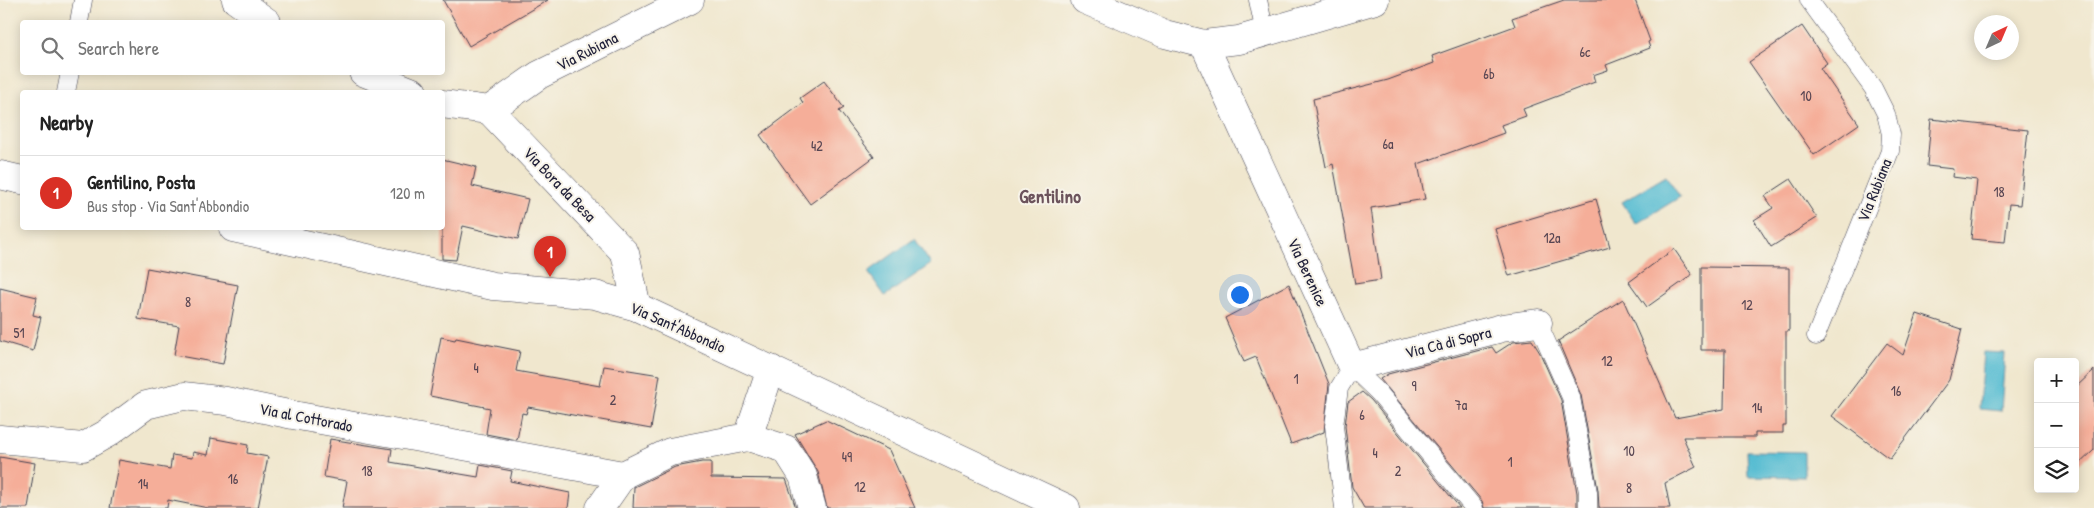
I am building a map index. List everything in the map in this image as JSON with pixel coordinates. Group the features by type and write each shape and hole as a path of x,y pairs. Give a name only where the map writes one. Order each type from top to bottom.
{"street":[{"path":"236,0 264,20"},
{"name":"Via Rubiana","path":"489,110 539,75 690,0"},
{"path":"1085,0 1165,34 1204,44 1239,40 1375,0"},
{"name":"Via Berenice","path":"1204,44 1352,367"},
{"path":"370,75 408,90"},
{"path":"445,104 489,110"},
{"name":"Via Bora da Besa","path":"489,110 625,253 637,307"},
{"path":"0,175 20,180"},
{"name":"Via Sant'Abbondio","path":"243,230 492,286 595,296 637,307 1066,508"},
{"name":"Via Cà di Sopra","path":"1352,367 1502,328 1538,323"},
{"path":"748,437 770,369"},
{"name":"Via al Cottorado","path":"0,439 83,447 108,433 146,405 184,396 226,400 302,417 623,475"},
{"path":"600,508 623,475 670,452 748,437 786,448 803,476 812,508"}],"lane":[{"path":"79,20 83,0"},
{"path":"1258,0 1264,33"},
{"name":"Via Rubiana","path":"1809,0 1873,88 1886,114 1891,134 1890,151 1816,336"},
{"path":"66,90 69,75"},
{"name":"Via Cà di Sopra","path":"1538,323 1571,397 1588,492 1588,508"},
{"path":"1344,508 1334,426 1339,388 1352,367 1380,393 1467,506"}],"water":[{"path":"1666,176 1680,197 1636,224 1622,202"},
{"path":"914,239 931,264 885,296 868,272"},
{"path":"1983,352 2005,353 2001,411 1979,409"},
{"path":"1747,451 1804,452 1804,477 1748,476"}],"building":[{"path":"443,0 548,0 469,46"},
{"path":"1564,0 1635,0 1650,41 1648,42 1650,48 1606,65 1608,70 1593,75 1595,82 1523,109 1526,116 1501,125 1504,133 1418,164 1425,199 1371,208 1381,280 1355,284 1333,164 1326,167 1313,99 1388,80 1434,63 1432,56 1515,26 1512,18"},
{"path":"1802,26 1827,63 1820,68 1859,124 1814,155 1749,62"},
{"path":"824,81 844,108 839,111 874,157 810,204 760,135 803,103 800,98"},
{"path":"1931,119 2028,130 2020,205 2009,204 2005,242 1971,239 1977,180 1952,177 1953,169 1927,166"},
{"path":"445,160 476,167 472,186 528,199 518,239 463,226 456,260 442,259 442,230 445,230"},
{"path":"1791,179 1817,218 1771,247 1754,220 1773,208 1765,196"},
{"path":"1596,199 1610,247 1509,276 1495,229"},
{"path":"1674,249 1692,275 1647,307 1629,282"},
{"path":"1701,267 1789,268 1789,331 1786,331 1786,426 1783,426 1783,433 1755,433 1755,437 1683,437 1696,467 1665,483 1670,508 1599,508 1598,490 1581,395 1558,341 1623,299 1675,418 1724,409 1725,350 1701,350"},
{"path":"147,268 238,285 223,364 174,355 179,326 138,319"},
{"path":"1289,284 1329,384 1324,432 1291,444 1256,357 1244,362 1225,318"},
{"path":"0,288 37,297 33,315 41,317 33,351 0,341"},
{"path":"1917,314 1962,329 1949,380 1890,459 1832,416 1887,343 1903,355"},
{"path":"441,337 455,340 456,338 520,351 516,371 600,386 604,366 660,375 651,429 528,407 526,414 522,413 517,440 486,434 490,408 430,396"},
{"path":"1532,340 1540,353 1561,400 1577,493 1577,508 1484,508 1482,501 1380,379 1388,374 1492,347 1496,353 1513,342"},
{"path":"2094,370 2094,450 2079,464 2079,403 2079,384"},
{"path":"1362,392 1371,400 1460,508 1364,508 1352,487 1345,426 1348,402"},
{"path":"826,420 889,450 915,508 827,508 818,472 795,434"},
{"path":"211,438 248,445 247,453 268,457 258,508 208,508 168,500 167,508 110,508 119,460 170,469 172,455 192,458 193,452 208,455"},
{"path":"330,439 392,449 390,462 478,477 480,465 512,471 510,481 570,493 568,508 342,508 347,481 324,477"},
{"path":"0,457 35,463 28,508 0,508"},
{"path":"711,462 711,478 786,479 796,508 633,508 634,487 675,467"}],"place":[{"name":"Gentilino, Posta","path":"550,277"}],"district":[{"name":"Gentilino","path":"1050,196"}]}
